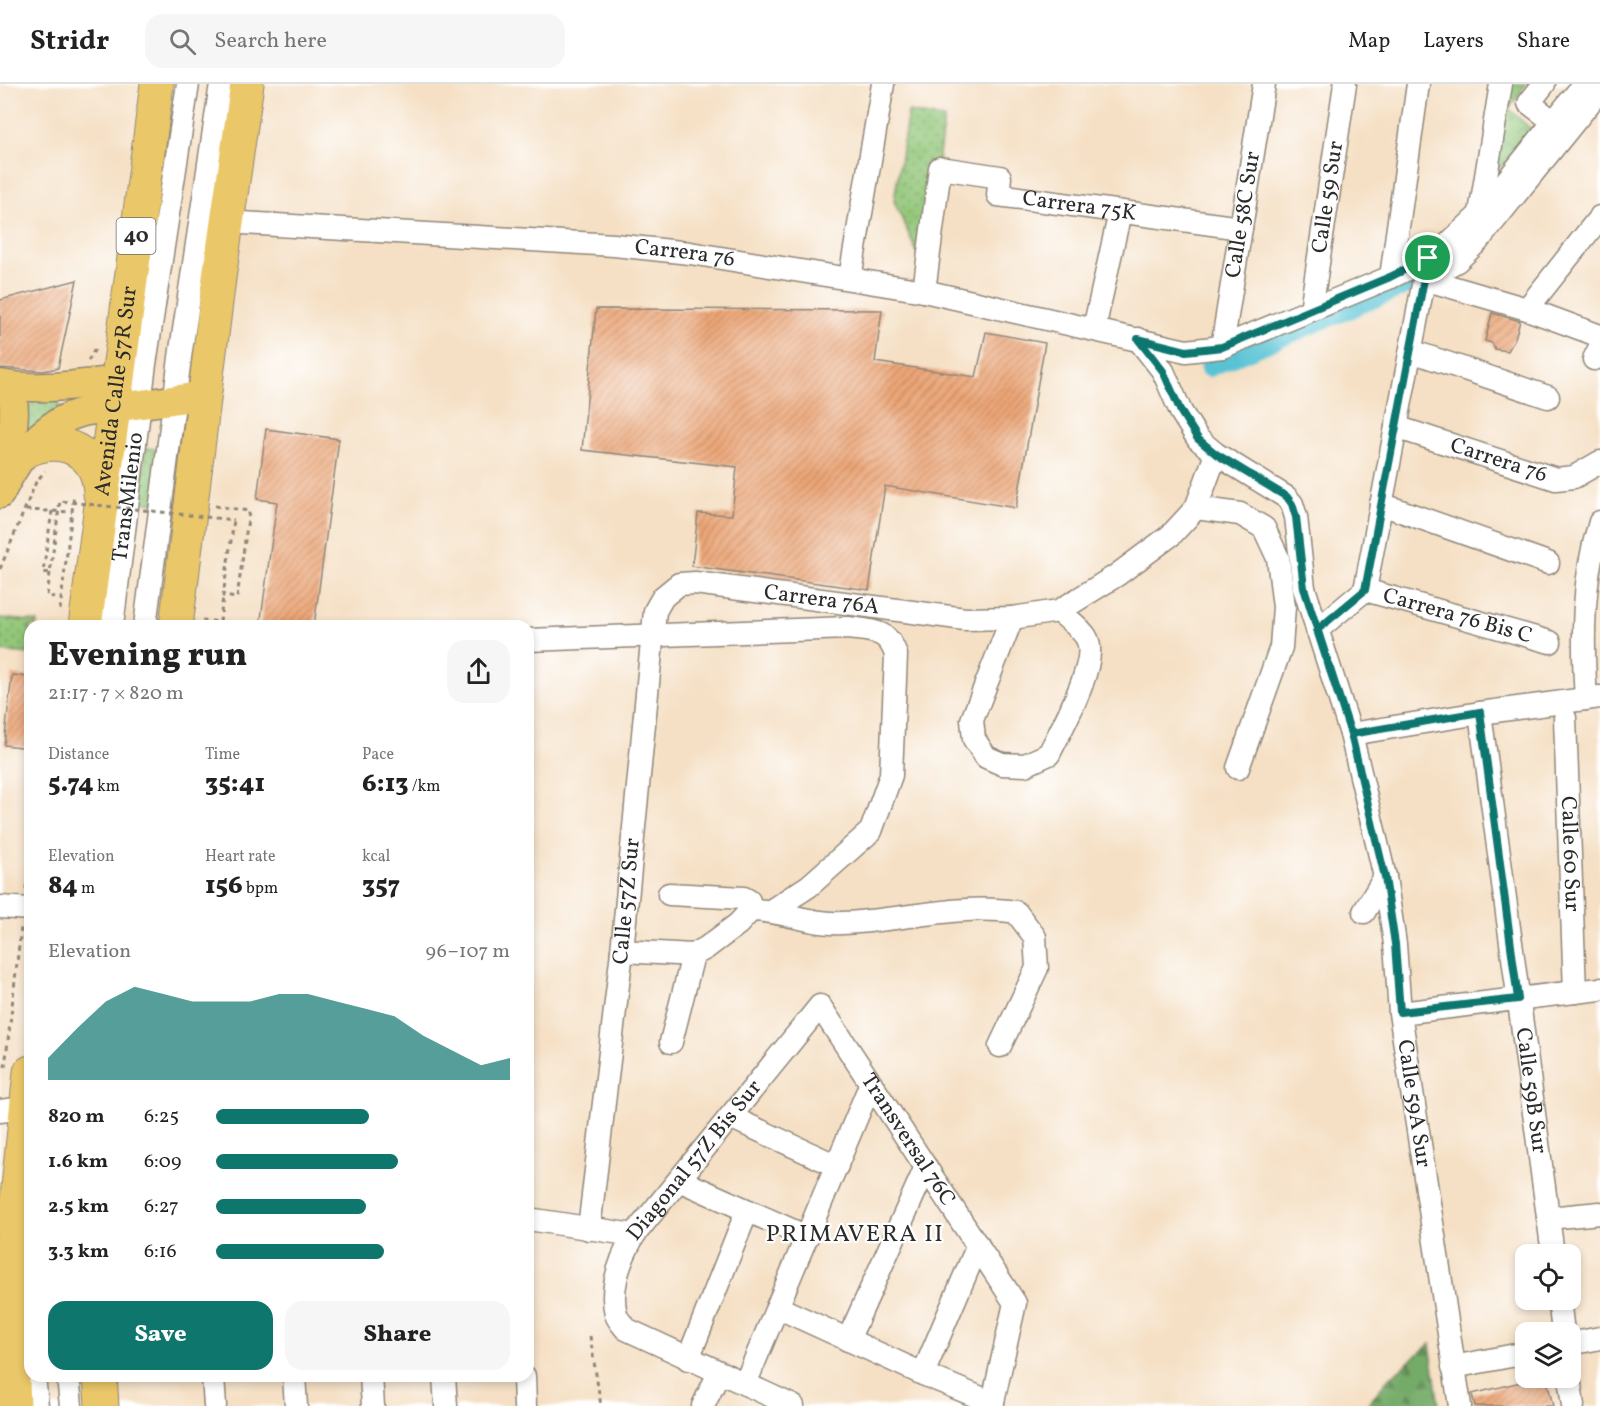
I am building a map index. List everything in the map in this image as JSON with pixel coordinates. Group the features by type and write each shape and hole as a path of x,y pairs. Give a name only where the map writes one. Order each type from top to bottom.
{"highway":[{"name":"Avenida Calle 57R Sur","path":"72,620 87,494 123,398 157,84"},
{"path":"177,620 190,504 189,398 226,222 247,84"},
{"path":"36,460 38,445 52,443 66,445 78,451 93,466 100,485 87,494"},
{"path":"14,1406 7,1213 17,1072"},
{"path":"100,1382 102,1406"}],"main road":[{"path":"5,385 65,386 123,398 189,398"},
{"path":"0,485 15,403 5,385"},
{"path":"0,494 36,460 37,438 65,418 123,398"}],"street":[{"name":"TransMilenio","path":"112,620 123,398 188,84"},
{"name":"TransMilenio","path":"146,620 189,398 221,84"},
{"path":"850,278 883,84"},
{"name":"Calle 58C Sur","path":"1222,347 1264,84"},
{"name":"Calle 59 Sur","path":"1311,310 1345,84"},
{"path":"1390,277 1418,84"},
{"path":"1480,214 1501,84"},
{"path":"1544,84 1529,103 1554,122"},
{"path":"1317,630 1365,590 1426,269 1445,247 1480,214 1584,84"},
{"path":"1426,269 1457,261 1477,242 1600,90"},
{"name":"Carrera 75K","path":"924,291 940,168 1000,177 998,195 1241,228"},
{"path":"1094,328 1120,212"},
{"path":"1527,309 1600,217"},
{"name":"Carrera 76","path":"226,222 633,246 924,291 1094,328 1186,351 1222,347 1390,277 1426,269"},
{"path":"1426,269 1600,336"},
{"name":"Calle 59A Sur","path":"1138,339 1163,371 1198,439 1216,454 1287,497 1296,517 1304,588 1351,734 1385,877 1395,944 1400,1012 1460,1406"},
{"path":"1411,351 1548,397"},
{"name":"Carrera 76","path":"1396,427 1556,479 1574,477 1600,462"},
{"path":"1012,618 972,720 974,739 986,757 1002,764 1025,765 1049,754 1084,678 1089,657 1087,638 1059,611 1117,575 1171,535 1196,508 1216,454"},
{"path":"1381,504 1548,563"},
{"path":"1196,508 1240,514 1264,528 1278,558 1284,607 1281,647 1238,768"},
{"path":"1351,734 1480,712 1593,698 1583,652 1592,614 1588,577 1599,527"},
{"name":"Carrera 76A","path":"679,584 695,583 965,619 1012,618 1059,611"},
{"name":"Calle 57Z Sur","path":"589,1228 622,951 655,611 663,597 679,584"},
{"name":"Carrera 76 Bis C","path":"1365,590 1550,642"},
{"path":"534,640 848,628 878,632 892,642 896,655 891,775 871,831 809,886 745,919 693,955 622,951"},
{"name":"Calle 59B Sur","path":"1480,712 1552,1244"},
{"name":"Calle 60 Sur","path":"1565,718 1575,992"},
{"path":"1364,912 1385,877"},
{"path":"669,894 744,898 762,910 807,920 840,924 991,908 1016,912 1035,937 1037,968 1000,1046"},
{"path":"718,896 724,935"},
{"path":"0,907 24,909"},
{"path":"671,1042 693,955"},
{"path":"1400,1012 1600,989"},
{"name":"Transversal 76C","path":"820,1006 1016,1303 992,1405"},
{"name":"Diagonal 57Z Bis Sur","path":"687,1359 626,1329 616,1316 614,1297 617,1272 634,1235 820,1006"},
{"path":"745,1384 871,1083"},
{"path":"730,1117 837,1166"},
{"path":"849,1340 926,1167"},
{"path":"679,1180 807,1237"},
{"path":"747,1211 687,1359 793,1406"},
{"path":"1548,1218 1600,1213"},
{"path":"534,1220 634,1235"},
{"path":"923,1374 978,1245"},
{"path":"777,1307 992,1405"},
{"path":"1581,1342 1600,1338"},
{"path":"1453,1367 1515,1355"},
{"path":"703,1406 719,1373"},
{"path":"35,1382 37,1406"},
{"path":"69,1382 71,1406"},
{"path":"213,1382 215,1406"},
{"path":"294,1382 296,1406"},
{"path":"371,1382 373,1406"},
{"path":"444,1382 446,1406"},
{"path":"524,1382 525,1406"},
{"path":"1571,1388 1573,1406"}],"path":[{"path":"0,569 36,482 36,460"},
{"path":"72,620 62,598 72,512 87,494"},
{"path":"62,598 47,596 60,501 234,520 220,620"},
{"path":"190,504 249,511 237,598 224,596"},
{"path":"25,510 72,512"},
{"path":"50,573 43,572 52,511"},
{"path":"17,1072 24,958"},
{"path":"590,1336 601,1406"}],"green space":[{"path":"1505,84 1526,84 1509,109 1533,131 1489,180"},
{"path":"908,112 944,119 923,266 894,201"},
{"path":"58,396 60,409 15,451 27,398"},
{"path":"146,448 162,450 156,503 140,501"},
{"path":"0,618 24,621 24,653 0,651"},
{"path":"1430,1344 1439,1406 1367,1406 1386,1381"}],"building":[{"path":"77,280 58,368 43,371 0,368 0,300"},
{"path":"596,309 882,310 875,362 976,377 986,332 1045,343 1016,508 885,486 869,590 692,566 698,513 732,515 737,467 582,450"},
{"path":"1492,313 1520,321 1508,351 1495,349 1492,343 1485,341"},
{"path":"266,429 339,439 315,620 261,620 277,502 257,499"},
{"path":"12,675 24,676 24,747 4,745"},
{"path":"1515,1383 1515,1388 1549,1388 1553,1406 1475,1406 1472,1394"}],"waterway":[{"path":"1209,368 1413,283 1430,270"}],"district":[{"name":"PRIMAVERA II","path":"855,1235"}],"route":[{"path":"1428,258 1365,590 1317,630 1334,682 1351,734 1480,712 1518,999 1400,1012 1395,944 1385,877 1351,734 1317,630 1304,588 1296,517 1292,504 1287,497 1216,454 1198,439 1181,412 1163,371 1138,339 1186,351 1222,347 1390,277 1428,258"}]}
